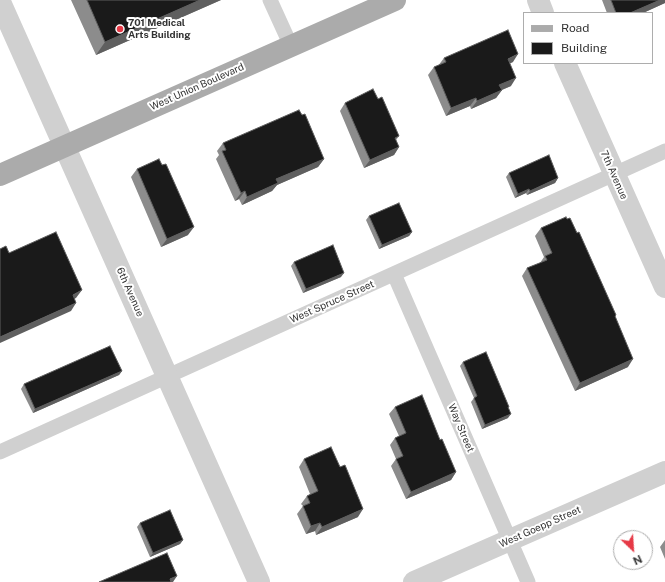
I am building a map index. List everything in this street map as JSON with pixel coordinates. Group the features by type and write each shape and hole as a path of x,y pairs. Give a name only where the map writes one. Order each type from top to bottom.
{"main road":[{"name":"West Union Boulevard","path":"0,175 395,0"}],"street":[{"path":"538,0 543,12"},
{"name":"6th Avenue","path":"0,2 259,582"},
{"name":"7th Avenue","path":"565,64 665,287"},
{"name":"West Goepp Street","path":"414,582 665,472"}],"lane":[{"path":"270,0 291,46"},
{"name":"West Spruce Street","path":"0,452 665,151"},
{"name":"Way Street","path":"394,274 528,582"}],"building":[{"path":"87,0 200,0 105,42"},
{"path":"611,0 660,0 632,12 616,12"},
{"path":"508,30 518,54 508,59 516,78 499,85 502,90 477,101 476,98 451,108 434,67 446,62 444,58"},
{"path":"373,89 378,99 382,97 399,136 395,138 399,147 370,160 345,103"},
{"path":"299,110 302,115 305,114 324,159 276,179 278,183 247,197 245,191 241,193 222,151 226,150 223,143"},
{"path":"549,155 558,178 530,191 529,189 518,194 509,173"},
{"path":"159,159 162,165 166,164 194,227 167,239 137,169"},
{"path":"399,203 412,232 382,245 369,216"},
{"path":"566,217 567,219 570,218 577,233 579,232 616,315 615,316 633,359 580,383 527,268 547,260 545,256 552,253 541,228"},
{"path":"56,232 82,290 73,295 76,303 0,337 0,249 6,246 9,253"},
{"path":"333,245 344,273 306,289 294,262"},
{"path":"110,346 122,371 35,409 24,384"},
{"path":"486,352 511,414 485,425 474,398 477,396 463,362"},
{"path":"422,395 440,440 442,439 456,472 411,492 396,459 403,456 395,438 406,433 395,407"},
{"path":"331,447 340,467 345,465 363,509 322,527 320,523 311,526 303,506 310,503 307,496 318,491 304,459"},
{"path":"170,510 183,540 153,553 140,523"},
{"path":"167,553 177,576 170,579 171,582 99,582"}],"place":[{"name":"701 Medical Arts Building","path":"120,29"}]}
